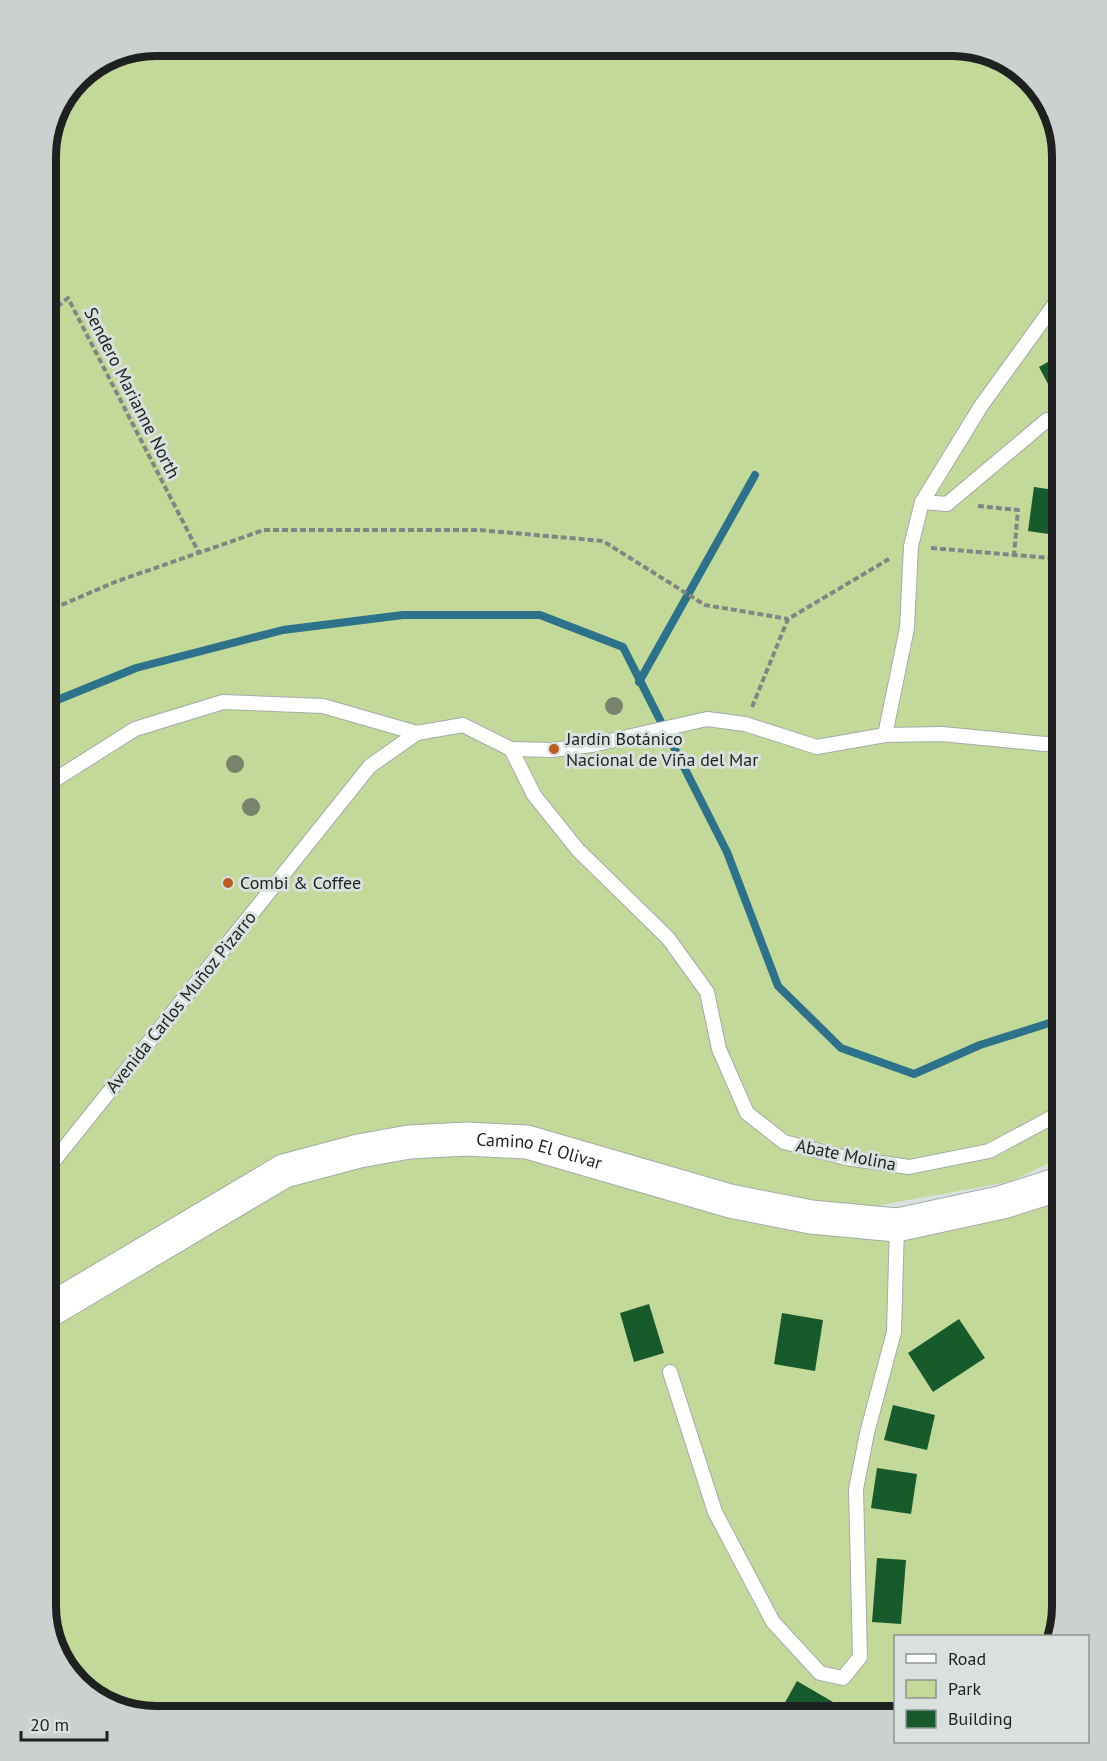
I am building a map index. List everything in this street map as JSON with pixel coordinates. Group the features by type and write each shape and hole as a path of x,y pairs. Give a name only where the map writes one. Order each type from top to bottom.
{"main road":[{"name":"Camino El Olivar","path":"56,1306 284,1171 359,1150 408,1142 467,1139 527,1142 730,1201 811,1217 897,1225 1003,1202 1052,1186"}],"lane":[{"path":"885,735 907,628 911,546 922,502 981,406 1052,308"},
{"path":"922,502 947,504 1047,420"},
{"path":"56,779 135,729 223,702 323,706 417,733 463,725 511,749 552,750 592,745 707,719 745,724 817,747 885,735 942,734 1052,744"},
{"name":"Avenida Carlos Muñoz Pizarro","path":"56,1158 370,766 417,733"},
{"name":"Abate Molina","path":"511,749 534,795 578,850 668,938 707,992 719,1049 747,1113 784,1142 846,1158 909,1167 989,1151 1052,1117"},
{"path":"670,1372 715,1512 773,1622 820,1673 843,1678 860,1657 856,1489 867,1433 894,1332 897,1225"}],"path":[{"name":"Sendero Marianne North","path":"56,308 68,298 199,553"},
{"path":"947,504 1018,510 1014,555"},
{"path":"56,607 115,582 264,530 479,530 603,541 705,605 788,620"},
{"path":"745,724 788,620 911,546 1052,558"}],"green space":[{"name":"Jardín Botánico Nacional de Viña del Mar","path":"142,56 958,56 984,61 1007,72 1027,89 1041,111 1048,129 1052,155 1052,1162 1009,1182 847,1211 387,1133 56,1299 56,149 59,129 66,111 76,94 89,80 105,69"},
{"path":"508,1150 872,1231 1052,1192 1052,1606 1047,1635 894,1635 894,1706 149,1705 123,1700 89,1681 72,1661 57,1625 56,1316 288,1180 393,1152"}],"building":[{"path":"1052,360 1052,391 1039,367"},
{"path":"1034,487 1052,490 1052,535 1028,531"},
{"path":"649,1304 664,1353 634,1362 620,1313"},
{"path":"782,1313 823,1320 815,1371 774,1364"},
{"path":"959,1319 985,1358 933,1392 908,1353"},
{"path":"893,1405 935,1415 927,1450 884,1440"},
{"path":"877,1468 917,1474 911,1514 871,1508"},
{"path":"877,1558 906,1560 901,1624 872,1622"},
{"path":"797,1681 840,1706 783,1706"}],"waterway":[{"path":"639,682 755,475"},
{"path":"56,701 136,668 283,630 403,615 540,615 623,647 727,852 778,986 841,1048 914,1074 980,1045 1052,1022"}],"place":[{"name":"Jardín Botánico Nacional de Viña del Mar","path":"554,749"},
{"name":"Combi & Coffee","path":"228,883"}]}
